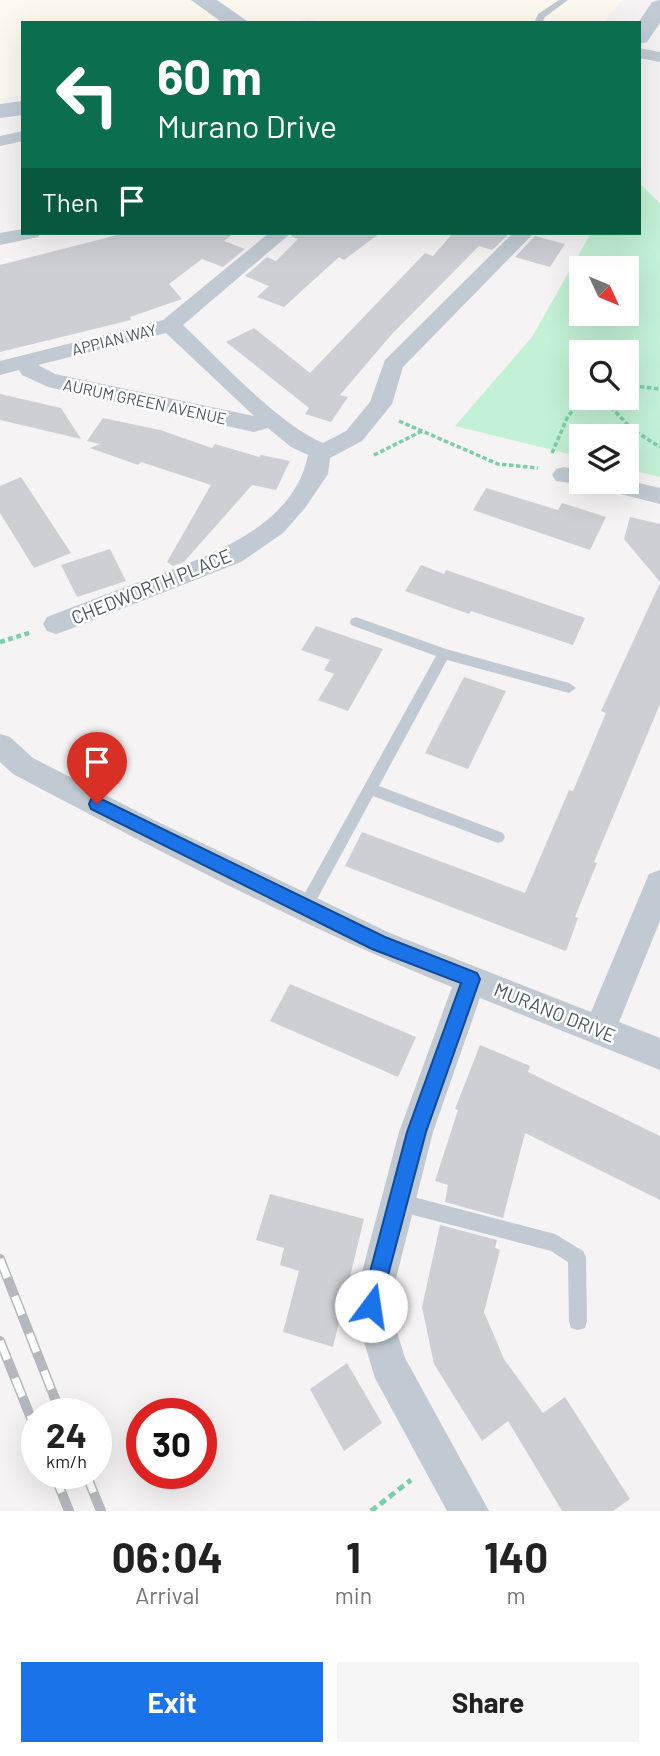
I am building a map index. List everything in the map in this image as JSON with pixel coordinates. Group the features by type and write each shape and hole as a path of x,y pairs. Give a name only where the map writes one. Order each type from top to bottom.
{"street":[{"path":"202,0 236,21"},
{"path":"641,34 660,7"},
{"path":"641,53 660,57"},
{"path":"0,111 21,108"},
{"path":"0,141 21,136"},
{"path":"0,239 21,235"},
{"name":"APPIAN WAY","path":"0,368 170,325 279,235"},
{"path":"320,451 337,448 354,436 381,404 393,365 522,235"},
{"name":"AURUM GREEN AVENUE","path":"170,325 299,442 320,451"},
{"name":"AURUM GREEN AVENUE","path":"24,362 30,370 48,380 254,424 272,419"},
{"name":"CHEDWORTH PLACE","path":"56,624 232,556 274,527 297,502 316,474 320,451"},
{"path":"639,491 660,496"},
{"name":"MURANO DRIVE","path":"0,746 23,766 379,943 660,1054"},
{"path":"600,1030 660,883"},
{"path":"469,1511 388,1365 371,1306 416,1132 471,979"}],"lane":[{"path":"539,21 541,16 564,0"},
{"path":"356,622 444,654 569,688"},
{"path":"305,907 444,654"},
{"path":"370,789 498,837"},
{"path":"398,1202 555,1243 578,1257 578,1321"}],"path":[{"path":"639,387 660,389"},
{"path":"565,470 568,416 573,410"},
{"path":"614,410 633,430 660,447"},
{"path":"396,420 442,438 474,456 507,467"},
{"path":"371,1511 439,1457"}],"shaded area":[{"path":"0,0 622,0 606,21 316,21 308,18 298,21 21,21 21,95 0,99"}],"green space":[{"path":"641,185 660,203 660,477 639,472 639,424 569,424 569,454 455,426 532,337 569,272 569,326 639,326 639,256 578,256 590,235 641,235"}],"building":[{"path":"117,235 232,235 224,241 245,249 223,267 202,259 169,284 182,299 130,317 131,320 0,352 0,265"},
{"path":"377,235 344,260 339,257 284,307 257,297 269,286 245,276 267,257 276,261 298,239 291,236"},
{"path":"451,235 508,235 492,250 479,246 392,334 340,395 348,397 331,422 305,414 309,408 226,342 254,328 310,373 425,253 433,256"},
{"path":"535,236 565,244 550,267 515,257"},
{"path":"0,394 61,408 81,439 0,420"},
{"path":"103,418 160,430 212,448 215,444 259,457 261,455 290,461 276,490 252,485 184,562 173,566 167,562 211,485 141,462 138,465 90,448 100,444 87,441"},
{"path":"21,477 71,553 34,568 0,513 0,486"},
{"path":"486,488 558,510 562,503 606,517 590,550 473,510"},
{"path":"630,517 660,524 660,582 624,539"},
{"path":"110,549 126,581 77,597 61,565"},
{"path":"421,565 444,574 446,570 585,618 573,645 471,611 469,614 405,591"},
{"path":"660,583 660,704 594,862 597,863 575,917 578,918 566,951 345,866 362,832 525,893 569,790 573,791 606,713 601,711"},
{"path":"316,626 383,649 348,711 318,700 334,674 324,670 330,660 301,650"},
{"path":"464,677 506,691 468,769 425,753"},
{"path":"290,984 416,1037 398,1077 270,1021"},
{"path":"480,1045 530,1066 528,1072 660,1136 660,1200 525,1133 503,1218 445,1202 448,1185 435,1181 458,1110 455,1109"},
{"path":"270,1194 364,1219 333,1347 283,1332 299,1271 280,1265 284,1248 256,1240"},
{"path":"440,1225 497,1240 495,1248 500,1250 484,1312 504,1359 543,1413 565,1397 630,1499 613,1511 562,1511 508,1421 482,1441 434,1364 422,1307"},
{"path":"347,1363 382,1423 344,1451 310,1389"}],"railway":[{"path":"0,1259 55,1398"},
{"path":"0,1341 23,1398"},
{"path":"60,1489 69,1511"},
{"path":"92,1489 101,1511"}],"route":[{"path":"97,804 379,943 471,979 416,1132 371,1306"}]}
